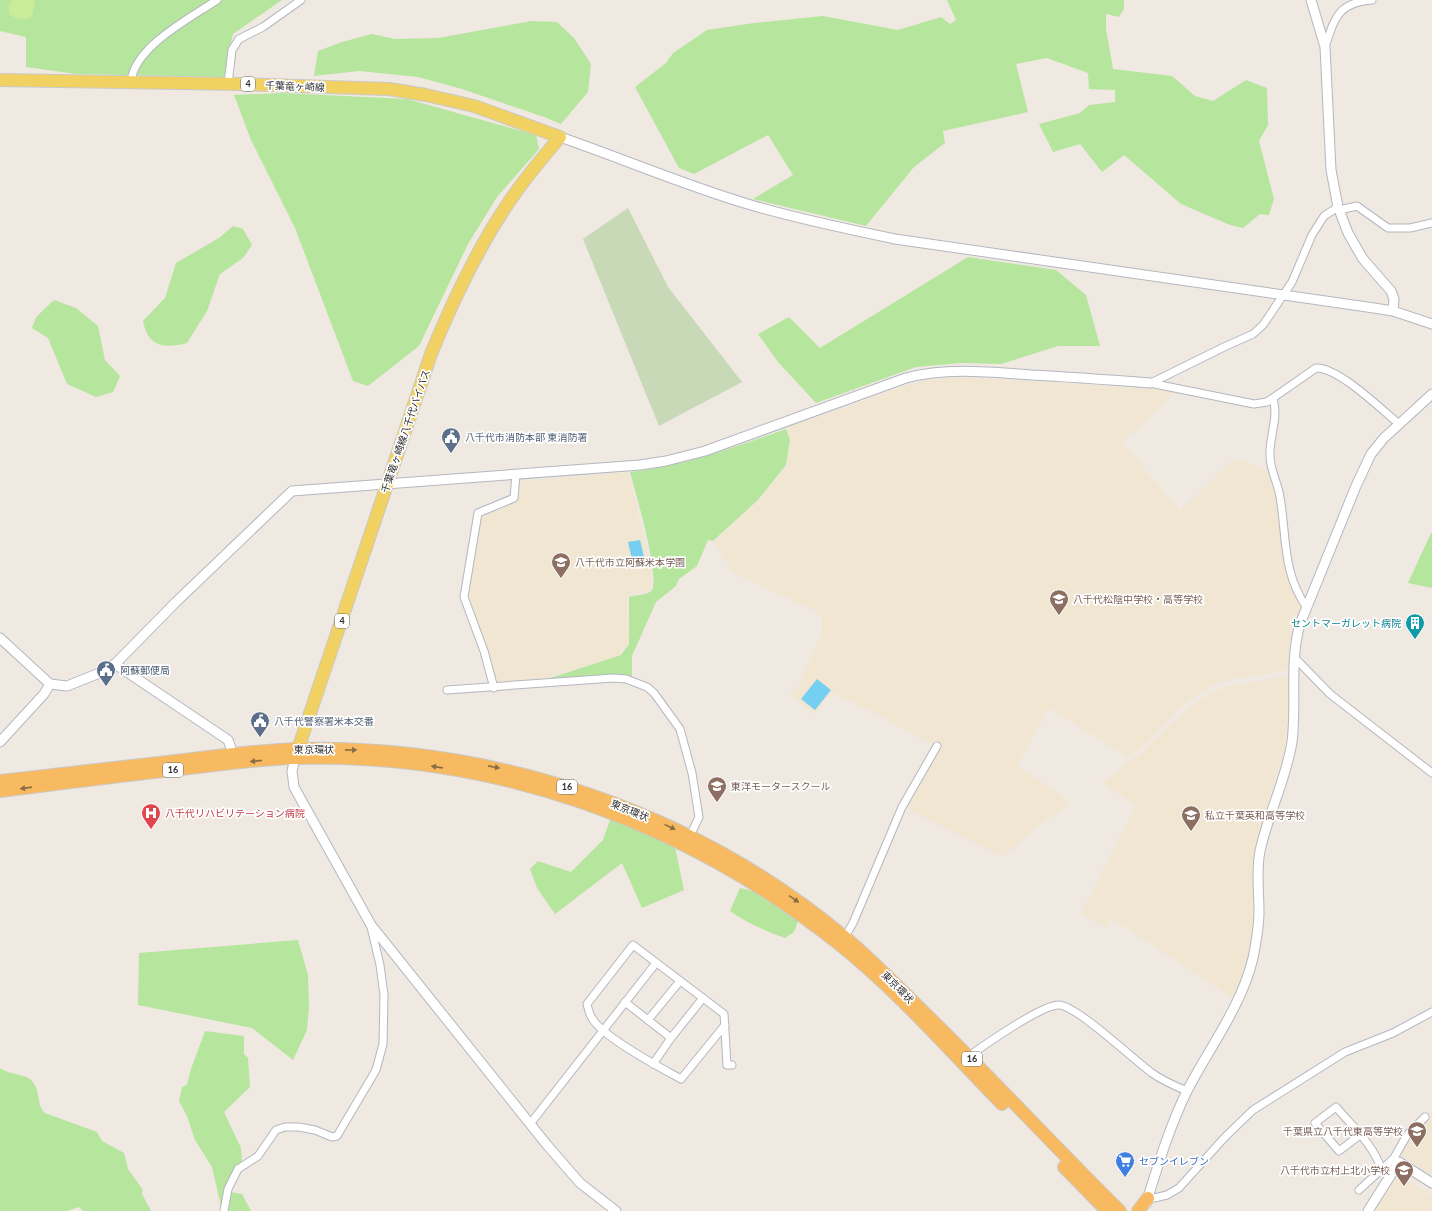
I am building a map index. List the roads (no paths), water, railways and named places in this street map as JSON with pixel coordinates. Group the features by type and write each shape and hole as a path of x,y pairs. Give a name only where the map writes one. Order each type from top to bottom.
{"highway":[{"name":"東京環状","path":"0,782 233,754 386,751 506,770 566,787 607,801 646,816 690,836 792,897 842,941 878,978 965,1059 1120,1211"},
{"name":"東京環状","path":"0,791 167,771 296,753 465,771 527,784 592,805 640,823 674,839 736,872 842,941"},
{"name":"東京環状","path":"965,1059 1107,1211"},
{"path":"1138,1211 1149,1197"}],"main road":[{"name":"千葉竜ヶ崎線","path":"0,80 365,87 396,90 474,106 560,136"},
{"name":"千葉竜ヶ崎線八千代バイパス","path":"296,753 431,354 459,288 482,246 511,199 560,136"}],"street":[{"path":"131,82 132,73 137,62 159,40 218,0"},
{"path":"228,84 232,50 239,39 263,27 301,0"},
{"path":"1311,0 1325,47 1331,170 1338,208 1362,259 1391,291 1394,299 1393,311"},
{"path":"1325,47 1333,24 1342,10 1348,5 1359,1 1372,0"},
{"path":"560,136 690,185 752,205 830,226 895,239 1393,311 1432,324"},
{"path":"1150,383 1224,346 1253,334 1262,325 1284,296 1297,272 1312,235 1324,216 1338,208 1357,206 1388,228 1410,228 1432,223"},
{"path":"0,638 50,684 67,686 97,674 115,664 182,596 292,491 640,465 666,461 705,451 906,378 928,372 952,371 1014,373 1150,383 1254,404 1267,402 1316,368 1324,368 1338,375 1399,424"},
{"path":"1144,1211 1176,1114 1187,1091 1238,999 1253,959 1259,914 1258,868 1260,850 1285,773 1292,744 1294,718 1295,641 1363,468 1371,454 1384,438 1432,394"},
{"path":"1272,399 1276,414 1270,457 1280,497 1288,569 1294,586 1307,608"},
{"path":"494,688 484,651 464,597 478,513 514,498 516,474"},
{"path":"1294,657 1330,694 1432,773"},
{"path":"115,664 228,740 233,754"},
{"path":"447,690 494,688 613,678 626,679 647,687 654,693 680,729 692,773 699,817 690,836"},
{"path":"0,742 44,694 50,684"},
{"path":"842,941 853,922 902,807 937,746"},
{"path":"296,753 292,771 294,787 371,925 530,1124 580,1183 616,1211"},
{"path":"224,1211 228,1189 238,1169 258,1156 276,1130 285,1127 299,1127 315,1130 332,1137 337,1136 376,1070 383,1044 384,995 380,965 371,925"},
{"path":"725,1025 681,1079 653,1064 604,1031 592,1019 587,1004 633,945 724,1014 725,1025 727,1065 732,1065"},
{"path":"530,1124 656,963"},
{"path":"648,1020 680,981"},
{"path":"653,1064 671,1038 703,998"},
{"path":"625,1002 671,1038"},
{"path":"965,1059 1030,1016 1058,1005 1066,1006 1092,1024 1152,1073 1187,1091"},
{"path":"1149,1197 1154,1198 1167,1195 1179,1188 1253,1110 1345,1052 1393,1034 1432,1012"},
{"path":"1360,1135 1339,1151 1315,1123 1336,1107 1360,1135 1378,1159 1381,1169"},
{"path":"1368,1211 1396,1160 1407,1135 1424,1117"},
{"path":"1359,1190 1381,1169 1396,1160"},
{"path":"1396,1160 1432,1183"}],"water":[{"path":"640,540 646,565 634,568 628,542"},
{"path":"817,679 831,690 815,710 801,699"}],"place":[{"name":"八千代市消防本部 東消防署","path":"451,454"},
{"name":"八千代市立阿蘇米本学園","path":"561,579"},
{"name":"八千代松陰中学校・高等学校","path":"1059,616"},
{"name":"セントマーガレット病院","path":"1415,640"},
{"name":"阿蘇郵便局","path":"106,687"},
{"name":"八千代警察署米本交番","path":"260,738"},
{"name":"東洋モータースクール","path":"717,803"},
{"name":"八千代リハビリテーション病院","path":"151,830"},
{"name":"私立千葉英和高等学校","path":"1191,832"},
{"name":"千葉県立八千代東高等学校","path":"1417,1148"},
{"name":"セブンイレブン","path":"1125,1178"},
{"name":"八千代市立村上北小学校","path":"1404,1187"}]}
